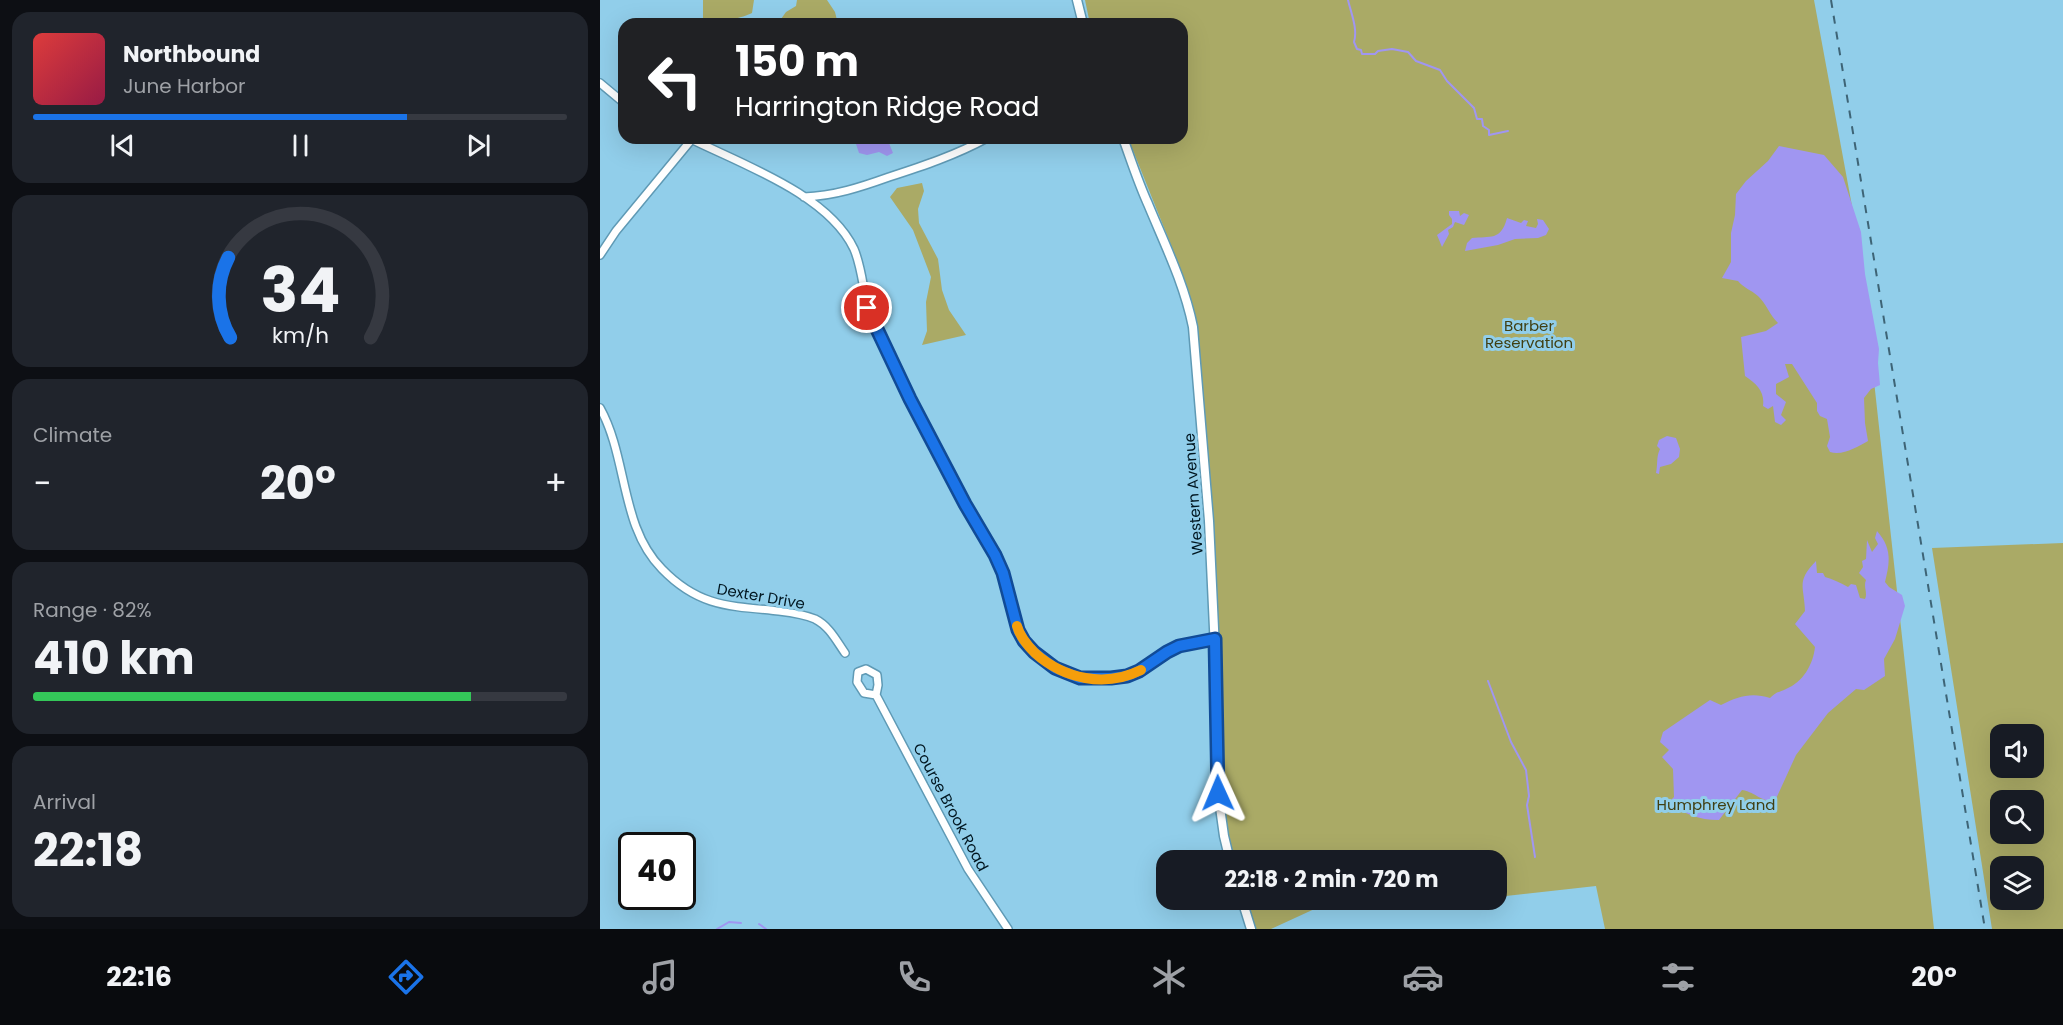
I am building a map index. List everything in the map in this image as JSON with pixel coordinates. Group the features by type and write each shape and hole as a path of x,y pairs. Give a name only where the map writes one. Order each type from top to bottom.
{"street":[{"path":"1077,0 1082,18"},
{"path":"600,83 618,98"},
{"path":"600,255 616,231 687,144"},
{"path":"701,144 804,197 836,224 847,237 854,250 870,316 935,448 995,555 1003,573 1018,630 1024,641 1055,668 1080,678 1095,679 1127,676 1179,646 1215,639"},
{"path":"804,197 824,196 864,186 948,157 975,144"},
{"name":"Western Avenue","path":"1125,144 1188,301 1193,327 1209,521 1215,639 1218,793 1227,850"},
{"name":"Dexter Drive","path":"600,408 608,423 626,494 641,537 660,567 680,586 698,598 732,606 795,613 815,619 829,629 845,653"},
{"name":"Course Brook Road","path":"876,695 968,870 1008,929"},
{"path":"1245,910 1251,929"}],"green space":[{"path":"703,0 754,0 752,13 736,18 703,18"},
{"path":"797,0 827,0 836,18 782,18 786,12 796,6"},
{"name":"Barber Reservation","path":"1085,0 1814,0 1859,244 1934,929 1605,929 1596,886 1507,896 1507,850 1230,850 1219,812 1217,693 1193,327 1175,255 1130,144 1188,144 1188,18 1089,18"},
{"path":"922,183 924,191 918,209 919,223 938,259 942,290 949,310 966,335 922,345 927,331 926,302 931,277 913,230 890,197 897,188"},
{"path":"2063,543 2063,929 1992,929 1932,548"},
{"path":"1246,910 1312,910 1271,929 1251,929"}],"shaded area":[{"path":"856,144 889,144 893,153 887,156 879,152 867,155 859,153"},
{"path":"1779,146 1824,155 1843,177 1861,232 1865,274 1879,349 1880,385 1871,389 1864,398 1868,441 1845,452 1830,452 1827,446 1830,437 1827,419 1820,416 1817,403 1792,364 1785,364 1789,377 1776,384 1776,394 1786,402 1781,415 1786,420 1781,425 1775,422 1773,406 1768,409 1763,406 1763,397 1759,389 1745,376 1741,337 1766,331 1778,323 1758,296 1738,281 1722,278 1731,262 1731,233 1736,194 1746,181 1768,161"},
{"path":"1449,211 1459,211 1460,216 1464,213 1469,215 1464,225 1455,222 1448,230 1449,234 1442,247 1437,235 1452,224"},
{"path":"1507,218 1521,223 1524,220 1528,221 1526,226 1536,228 1537,219 1543,220 1549,229 1546,235 1538,238 1515,239 1498,245 1465,251 1467,243 1472,238 1494,236 1502,231"},
{"path":"1667,436 1676,438 1680,449 1679,457 1671,464 1660,467 1659,474 1656,473 1660,449 1657,446 1659,440"},
{"path":"1877,531 1889,555 1885,582 1902,595 1905,606 1895,639 1884,659 1885,676 1864,690 1856,689 1828,713 1796,755 1775,801 1765,800 1742,790 1719,820 1692,816 1668,803 1674,797 1673,769 1662,757 1669,750 1660,742 1663,732 1710,700 1721,705 1745,696 1757,695 1770,698 1797,682 1809,666 1815,647 1795,624 1805,611 1803,579 1816,561 1817,573 1823,573 1825,577 1848,587 1851,584 1856,585 1860,598 1865,599 1866,580 1859,573 1863,567 1862,561 1866,559 1867,540 1872,552 1878,544 1875,538"}],"waterway":[{"path":"1348,0 1355,26 1354,42 1362,54 1375,54 1378,51 1392,49 1408,52 1416,61 1440,70 1447,81 1474,108 1477,119 1482,119 1483,126 1489,130 1489,135 1508,131"},
{"path":"1488,681 1511,742 1526,770 1529,796 1527,805 1535,857"},
{"path":"717,929 729,922 741,923"},
{"path":"759,924 766,929"}],"railway":[{"path":"1831,0 1985,929"}],"slow traffic":[{"path":"1017,626 1024,641 1034,652 1055,668 1069,675 1080,678 1111,678 1127,676 1141,670"}],"route":[{"path":"867,308 901,383 965,504 995,555 1003,573 1018,630 1034,652 1055,668 1069,675 1080,678 1111,678 1127,676 1139,671 1179,646 1215,639 1218,793"}],"park label":[{"name":"Humphrey Land","path":"1716,804"}]}
